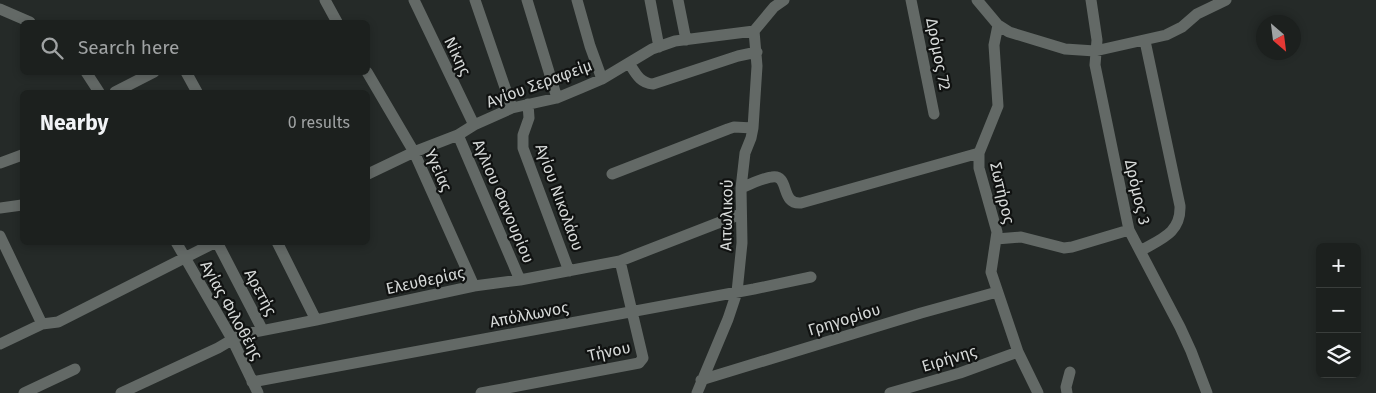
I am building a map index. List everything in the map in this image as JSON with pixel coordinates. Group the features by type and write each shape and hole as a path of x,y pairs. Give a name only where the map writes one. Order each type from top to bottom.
{"street":[{"path":"325,0 336,20"},
{"name":"Νίκης","path":"414,0 474,125"},
{"path":"475,0 512,108"},
{"path":"527,0 557,98"},
{"path":"577,0 590,46 602,78"},
{"path":"650,0 659,47"},
{"path":"678,0 686,40"},
{"name":"Δρόμος 72","path":"911,0 934,114"},
{"path":"977,0 998,25 1010,32 1065,49 1096,48 1145,41 1166,35 1182,27 1197,14 1226,0"},
{"name":"Δρόμος 3","path":"1091,0 1096,48 1095,65 1129,230 1184,335 1207,393"},
{"path":"754,31 777,2"},
{"path":"0,9 25,20"},
{"name":"Σωτήρος","path":"998,25 994,45 998,106 979,153 979,168 995,226 996,239 991,272 1018,352 1038,393"},
{"name":"Αγίου Σεραφείμ","path":"370,173 414,152 458,135 474,125 512,108 557,98 602,78 659,47 686,40 754,31"},
{"name":"Αιτωλικού","path":"697,393 728,319 737,292 741,253 741,188 745,154 753,128 757,66 754,31"},
{"path":"1140,251 1173,231 1180,215 1180,206 1145,41"},
{"path":"629,63 644,83 654,84 738,56 757,52"},
{"path":"88,75 98,90"},
{"path":"136,88 151,75"},
{"path":"188,75 196,90"},
{"name":"Υγείας","path":"369,75 414,152 474,286"},
{"name":"Αγίου Νικολάου","path":"528,104 529,118 523,135 523,148 569,270"},
{"path":"612,174 734,127 753,128"},
{"name":"Αγλιου Φανουρίου","path":"458,135 520,280"},
{"path":"741,188 770,177 776,177 783,184 790,200 801,204 979,153"},
{"path":"0,163 20,156"},
{"path":"0,208 20,205"},
{"name":"Ελευθερίας","path":"121,393 218,348 240,335 474,286 520,280 620,261 741,214"},
{"path":"996,239 1021,237 1064,248 1129,230"},
{"path":"0,236 42,324"},
{"name":"Αγίας Φιλοθέης","path":"178,245 232,339 258,393"},
{"path":"0,344 42,324 58,322 210,245"},
{"name":"Αρετής","path":"218,245 262,329"},
{"path":"278,245 316,320"},
{"name":"Τήνου","path":"481,393 639,363 643,358 620,261"},
{"name":"Απόλλωνος","path":"252,382 811,277"},
{"name":"Γρηγορίου","path":"701,380 903,318 997,292"},
{"name":"Ειρήνης","path":"890,393 960,373 1018,352"},
{"path":"24,393 75,369"},
{"path":"1067,393 1066,387 1070,372"}]}
